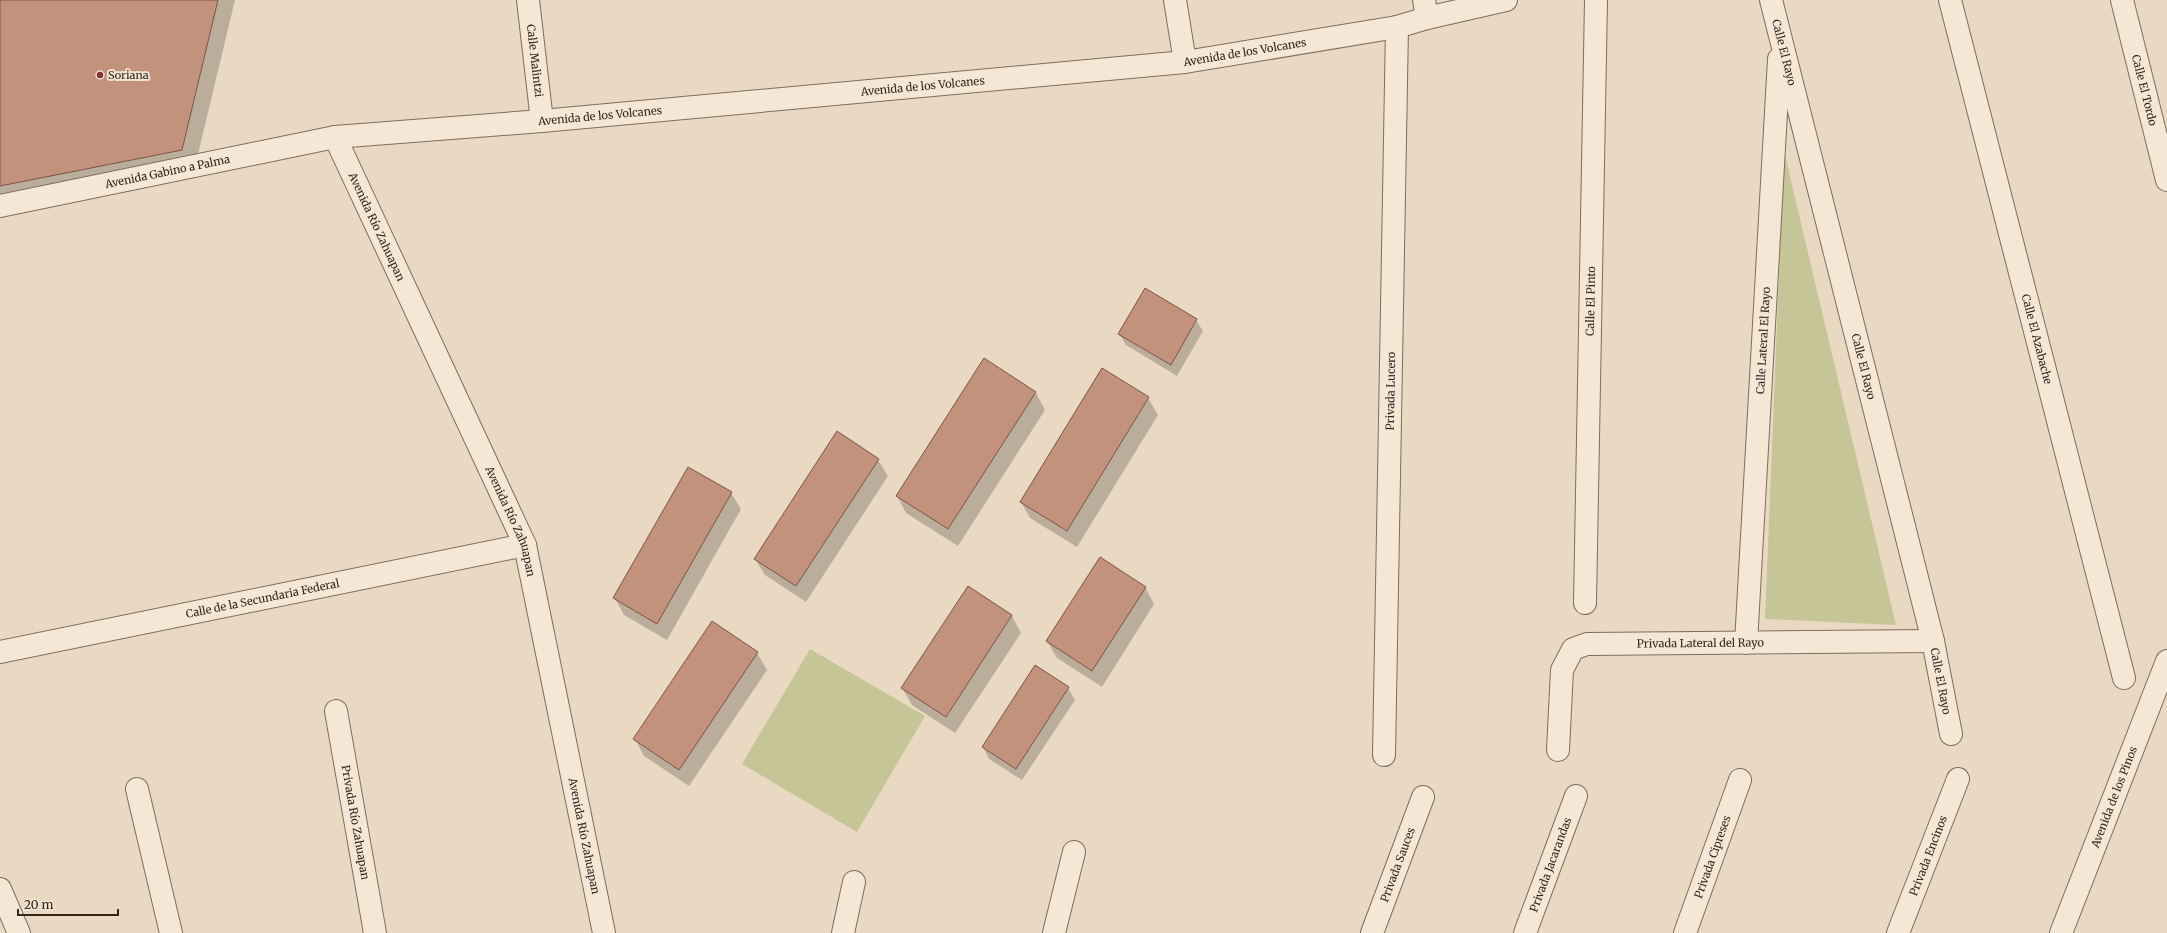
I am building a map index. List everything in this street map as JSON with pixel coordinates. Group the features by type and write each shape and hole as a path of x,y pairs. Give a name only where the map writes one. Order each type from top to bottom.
{"street":[{"name":"Calle Malintzi","path":"528,0 542,121"},
{"path":"1175,0 1185,62"},
{"name":"Avenida de los Volcanes","path":"335,137 542,121 1185,62 1396,27 1425,9 1506,0"},
{"name":"Calle El Pinto","path":"1585,602 1596,0"},
{"name":"Calle El Rayo","path":"1771,0 1933,641 1951,734"},
{"name":"Calle El Azabache","path":"1950,0 2124,678"},
{"name":"Calle El Tordo","path":"2122,0 2167,180"},
{"name":"Privada Lucero","path":"1384,755 1396,27"},
{"name":"Calle Lateral El Rayo","path":"1746,643 1780,37"},
{"name":"Avenida Gabino a Palma","path":"0,206 335,137"},
{"name":"Avenida Río Zahuapan","path":"335,137 525,545 604,933"},
{"name":"Calle de la Secundaria Federal","path":"0,652 525,545"},
{"name":"Privada Lateral del Rayo","path":"1558,750 1562,670 1573,649 1587,644 1933,641"},
{"name":"Avenida de los Pinos","path":"2061,933 2167,661"},
{"name":"Privada Río Zahuapan","path":"336,712 375,933"},
{"name":"Privada Encinos","path":"1898,933 1958,779"},
{"name":"Privada Cipreses","path":"1685,933 1740,780"},
{"path":"137,789 171,933"},
{"name":"Privada Jacarandas","path":"1526,933 1576,796"},
{"name":"Privada Sauces","path":"1372,933 1423,797"},
{"path":"1054,933 1074,852"},
{"path":"843,933 854,882"},
{"path":"0,889 19,933"}],"green space":[{"path":"1784,151 1896,625 1765,619"},
{"path":"810,649 925,716 857,832 742,764"}],"building":[{"name":"Soriana","path":"0,0 218,0 182,150 0,186"},
{"path":"1145,288 1197,319 1171,365 1118,334"},
{"path":"984,358 1036,392 948,529 896,496"},
{"path":"1102,368 1149,397 1067,531 1020,502"},
{"path":"837,431 879,459 796,586 754,559"},
{"path":"688,467 732,492 657,624 613,598"},
{"path":"1100,557 1146,587 1092,671 1046,641"},
{"path":"968,586 1012,615 946,717 901,688"},
{"path":"712,621 758,652 679,770 633,739"},
{"path":"1035,665 1069,687 1016,769 982,747"}],"place":[{"name":"Soriana","path":"100,75"}]}
